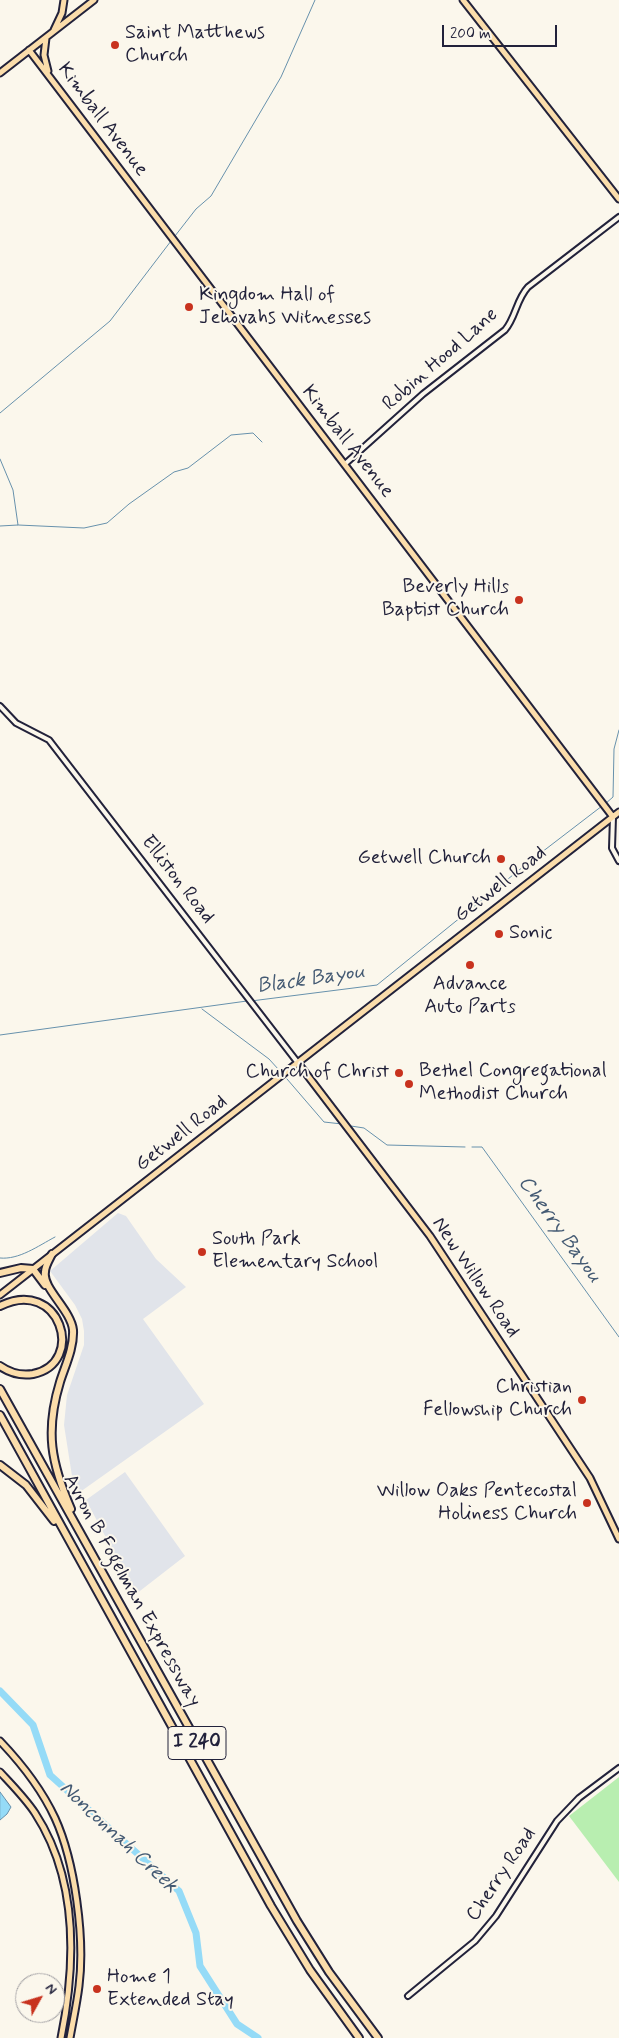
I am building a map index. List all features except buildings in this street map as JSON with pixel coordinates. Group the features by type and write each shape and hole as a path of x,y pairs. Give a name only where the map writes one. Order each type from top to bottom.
{"highway":[{"path":"52,1254 44,1275 70,1320 73,1338 52,1416 52,1448 59,1479 85,1540"},
{"path":"0,1272 21,1268 33,1269 55,1295"},
{"path":"0,1306 19,1300 40,1302 56,1316 62,1329 62,1341 56,1358 41,1371 20,1374 0,1366"},
{"name":"Avron B Fogelman Expressway","path":"0,1389 297,1921 329,1972 378,2038"},
{"name":"Avron B Fogelman Expressway","path":"0,1415 282,1926 321,1986 359,2038"},
{"path":"0,1465 32,1491 64,1534"}],"main road":[{"path":"52,33 62,13 64,0"},
{"path":"0,73 94,0"},
{"path":"463,0 619,199"},
{"path":"46,37 44,55 48,74"},
{"name":"Kimball Avenue","path":"29,50 613,816"},
{"name":"Getwell Road","path":"0,1295 619,812"},
{"name":"New Willow Road","path":"298,1063 430,1236 590,1478 609,1522 619,1539"},
{"path":"0,1741 40,1791 55,1818 71,1873 78,1913 81,1950 80,1985 70,2038"},
{"path":"0,1772 34,1811 42,1825 67,1893 71,1933 71,1981 61,2038"}],"street":[{"name":"Robin Hood Lane","path":"345,464 423,394 505,330 511,323 520,297 528,287 619,217"},
{"name":"Elliston Road","path":"0,706 9,718 23,728 49,740 257,1007 298,1063"},
{"path":"613,816 612,848 619,860"},
{"name":"Cherry Road","path":"408,1996 479,1937 504,1904 552,1827 574,1803 619,1768"}],"shaded area":[{"path":"118,1213 126,1216 156,1259 186,1287 143,1319 204,1404 80,1492 72,1476 64,1425 67,1395 84,1345 84,1331 82,1319 75,1305 50,1271"},
{"path":"125,1472 185,1556 136,1594 86,1500"}],"green space":[{"path":"619,1777 619,1882 569,1816"}],"water":[{"path":"0,1792 11,1807 0,1820"}],"waterway":[{"path":"175,236 196,209 211,196 281,77 315,0"},
{"path":"0,413 110,321 171,241"},
{"path":"18,525 84,528 107,523 129,504 174,472 188,468 231,435 253,433 262,442"},
{"path":"0,459 13,490 18,525 0,526"},
{"name":"Black Bayou","path":"605,804 613,797 614,749 619,730"},
{"name":"Black Bayou","path":"251,1001 377,985 529,862 602,806"},
{"name":"Black Bayou","path":"0,1035 247,1001"},
{"name":"Cherry Bayou","path":"202,1009 269,1059 279,1070"},
{"name":"Cherry Bayou","path":"287,1079 324,1122 342,1124"},
{"name":"Cherry Bayou","path":"351,1126 364,1128 387,1145 465,1147"},
{"name":"Cherry Bayou","path":"472,1147 482,1147 619,1337"},
{"path":"0,1258 21,1255 55,1237"},
{"name":"Nonconnah Creek","path":"0,1691 33,1725 50,1775 179,1891 196,1933 200,1966 237,2024 258,2038"}],"place":[{"name":"Saint Matthews Church","path":"115,45"},
{"name":"Kingdom Hall of Jehovahs Witnesses","path":"189,307"},
{"name":"Beverly Hills Baptist Church","path":"519,600"},
{"name":"Getwell Church","path":"501,859"},
{"name":"Sonic","path":"499,934"},
{"name":"Advance Auto Parts","path":"470,965"},
{"name":"Church of Christ","path":"399,1073"},
{"name":"Bethel Congregational Methodist Church","path":"409,1084"},
{"name":"South Park Elementary School","path":"202,1252"},
{"name":"Christian Fellowship Church","path":"582,1400"},
{"name":"Willow Oaks Pentecostal Holiness Church","path":"587,1503"},
{"name":"Home 1 Extended Stay","path":"97,1989"}]}
